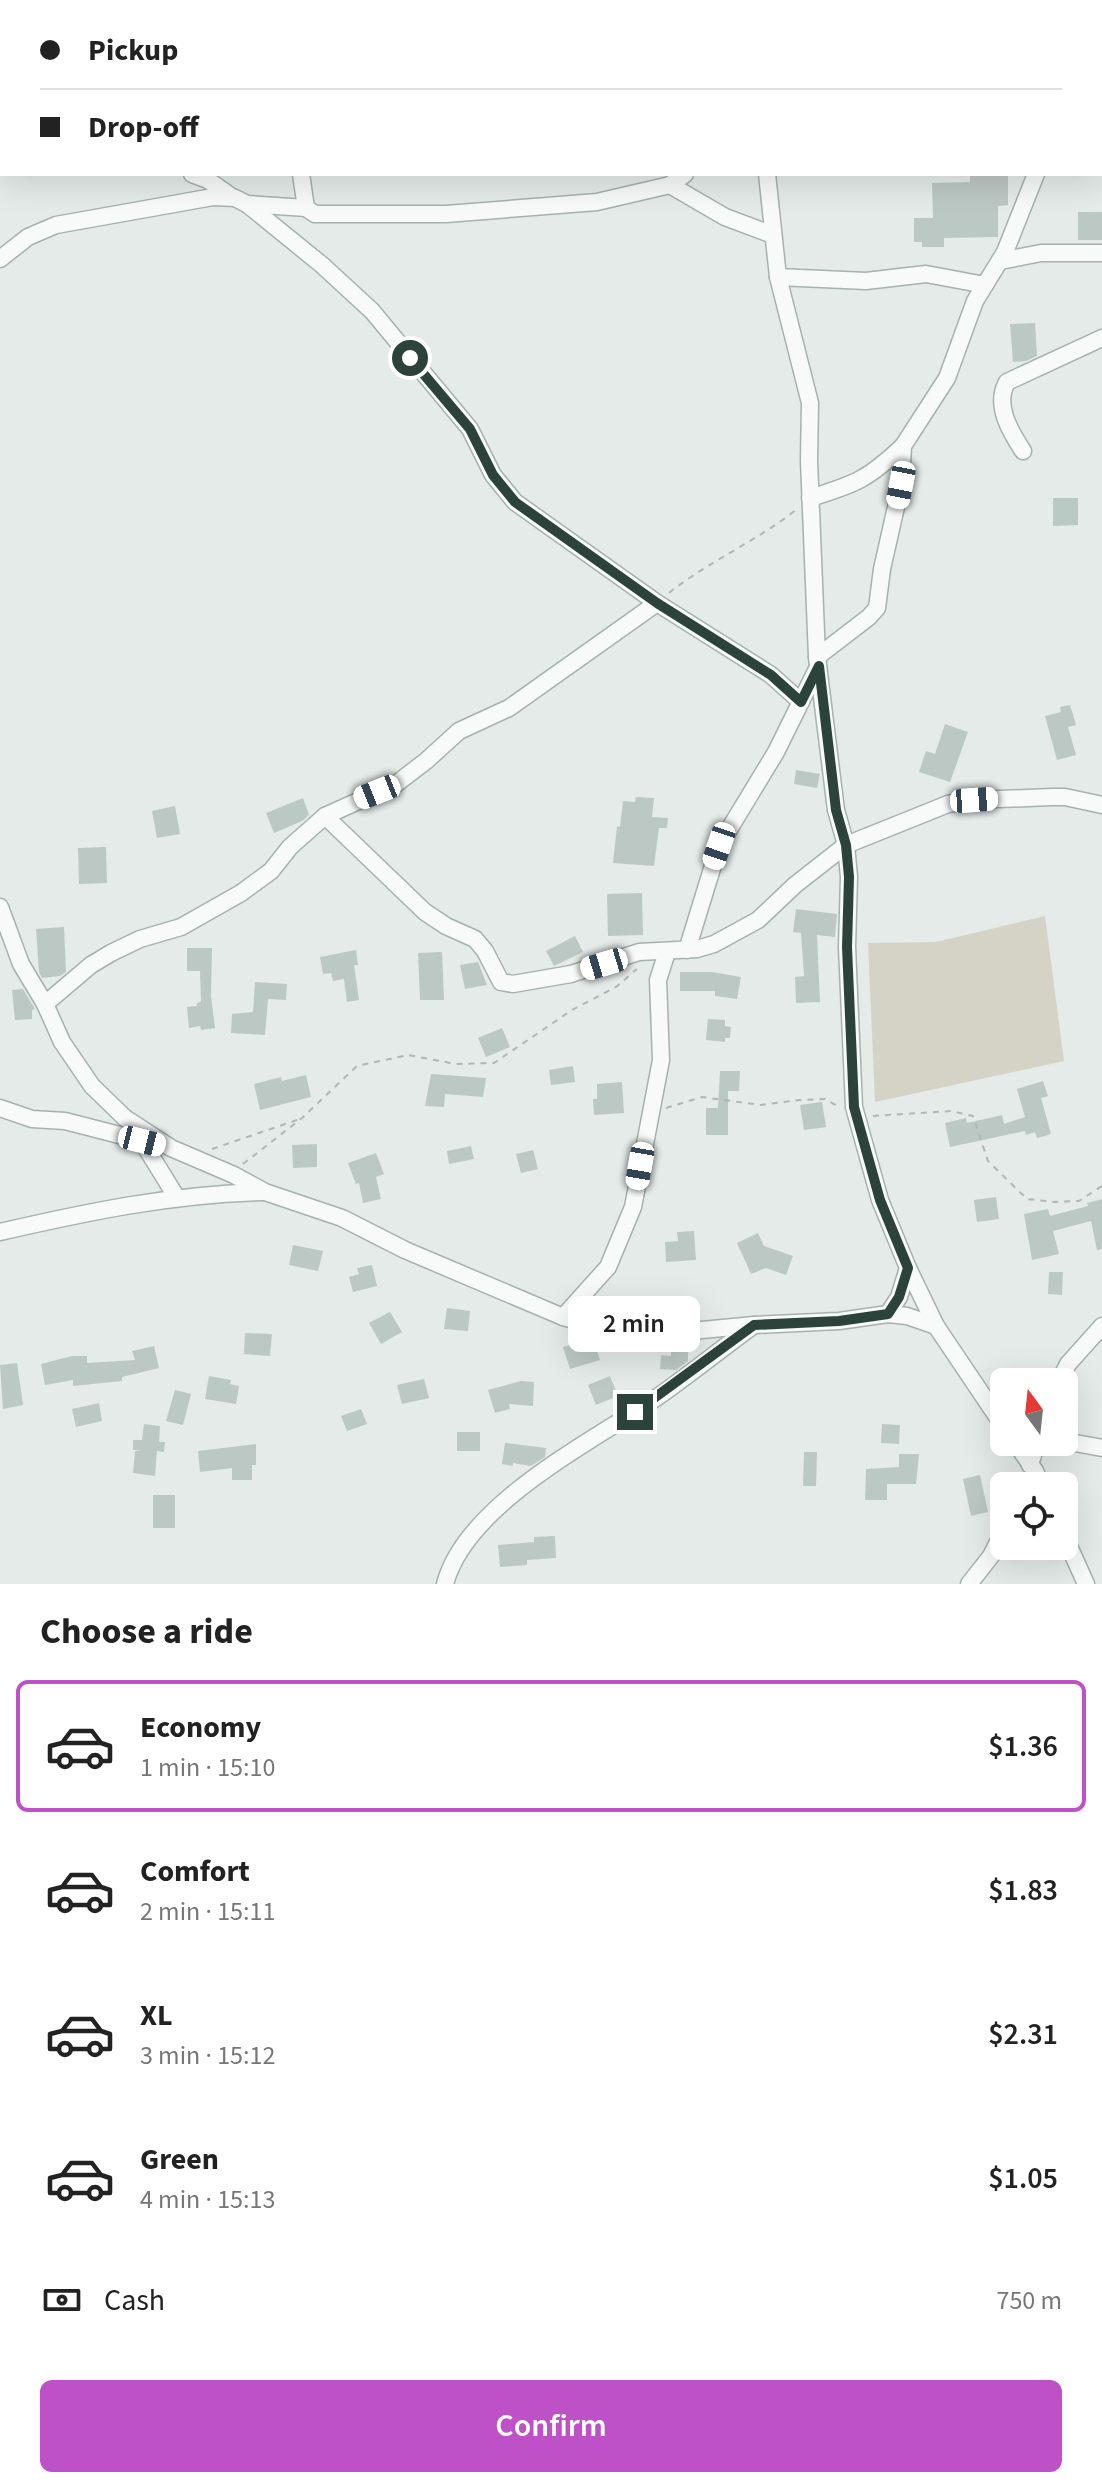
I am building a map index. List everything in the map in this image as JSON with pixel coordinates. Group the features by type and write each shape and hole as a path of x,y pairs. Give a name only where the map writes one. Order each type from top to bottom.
{"street":[{"path":"197,176 241,201 322,265 372,311 470,429 493,475 515,502 657,603 771,675 801,702"},
{"path":"301,176 306,208"},
{"path":"0,259 28,237 56,225 213,197 306,208 315,214 446,214 597,202 670,185 682,176"},
{"path":"767,176 778,277 810,403 810,498 818,662 836,810 846,845 849,877 847,947 854,1107 876,1190 908,1268 936,1326 990,1406"},
{"path":"810,498 850,486 875,472 903,446 947,378 975,301 1000,261 1035,176"},
{"path":"670,185 725,217 773,235"},
{"path":"1000,261 1041,253 1102,253"},
{"path":"778,277 866,281 926,274 985,285"},
{"path":"1023,451 1012,435 1001,400 1007,382 1102,338"},
{"path":"687,950 719,846 776,752 818,662 877,608 882,569 901,485 903,446"},
{"path":"45,1004 91,965 111,953 140,939 181,927 241,893 271,871 290,847 325,816 396,784 459,731 509,708 657,603"},
{"path":"325,816 425,912 475,939 498,977 505,983 571,974 624,955 687,950 714,944 746,929 846,845 957,801 1065,797 1102,805"},
{"path":"0,907 21,964 45,1004 62,1042 92,1086 125,1118 142,1141 177,1198"},
{"path":"563,1317 614,1258 633,1207 661,1060 658,980 661,952"},
{"path":"0,1108 32,1119 65,1121 171,1148"},
{"path":"125,1118 187,1157 234,1175 265,1192 342,1218 405,1250 563,1317 629,1335 839,1321 888,1314 907,1316 936,1326"},
{"path":"218,1193 234,1175"},
{"path":"0,1232 89,1211 218,1193 265,1192"},
{"path":"888,1314 899,1297 908,1268"},
{"path":"445,1584 454,1560 463,1547 510,1497 658,1397 754,1325"},
{"path":"1066,1368 1102,1326"},
{"path":"1078,1444 1102,1448"},
{"path":"969,1584 990,1557"},
{"path":"1075,1560 1086,1584"}],"path":[{"path":"657,603 690,577 759,537 810,498"},
{"path":"234,1175 242,1164 302,1118 357,1066 408,1055 456,1064 494,1063 572,1010 616,987 661,952"},
{"path":"653,1112 702,1097 761,1105 825,1099 846,1111 854,1107 875,1117 951,1111 973,1116 988,1161 1027,1199 1079,1201 1102,1186"},
{"path":"187,1157 302,1118"}],"shaded area":[{"path":"1045,916 1064,1061 875,1102 868,943 936,942"}],"building":[{"path":"970,176 1008,176 1008,205 998,206 998,237 944,238 944,247 922,247 922,242 914,242 914,218 933,218 932,183 970,182"},
{"path":"1078,212 1102,212 1102,240 1078,240"},
{"path":"1035,323 1037,356 1013,362 1010,324"},
{"path":"1053,498 1078,498 1078,525 1053,526"},
{"path":"1070,705 1076,725 1068,727 1076,755 1057,760 1045,716 1061,712 1060,707"},
{"path":"945,724 968,732 950,782 919,772 926,751 935,754"},
{"path":"796,770 820,774 817,788 794,784"},
{"path":"636,797 654,798 652,817 668,818 667,828 659,828 654,866 613,863 623,801 635,802"},
{"path":"303,798 309,815 274,833 266,813"},
{"path":"175,806 180,834 157,838 152,811"},
{"path":"106,847 107,883 79,884 78,848"},
{"path":"642,893 643,935 608,936 607,894"},
{"path":"796,909 837,914 835,937 817,935 820,1002 796,1003 795,977 804,976 801,933 793,932"},
{"path":"64,927 66,972 60,976 42,978 36,929"},
{"path":"575,936 583,952 554,966 546,951"},
{"path":"187,948 212,948 211,996 215,1028 189,1028 187,1007 197,1006 201,1002 200,971 187,971"},
{"path":"356,950 358,965 354,965 359,1000 347,1002 344,979 333,981 331,973 323,974 320,957"},
{"path":"442,952 444,1000 420,1000 418,953"},
{"path":"478,962 487,985 465,989 460,965"},
{"path":"680,972 712,972 741,977 737,999 715,996 715,991 680,991"},
{"path":"255,982 287,984 286,1000 268,999 265,1035 231,1033 232,1014 253,1012"},
{"path":"23,989 35,1009 32,1010 32,1019 15,1020 12,990"},
{"path":"708,1019 725,1020 725,1026 731,1027 730,1038 725,1038 725,1042 706,1040"},
{"path":"502,1028 510,1047 486,1057 478,1038"},
{"path":"573,1066 575,1082 551,1085 549,1070"},
{"path":"720,1071 740,1071 739,1091 728,1091 728,1135 706,1135 706,1108 718,1108"},
{"path":"431,1074 486,1078 483,1097 445,1094 444,1107 425,1106"},
{"path":"306,1075 311,1097 260,1110 254,1084"},
{"path":"1043,1081 1048,1096 1041,1098 1051,1134 1037,1138 1035,1132 1026,1135 1025,1131 950,1147 945,1123 966,1118 967,1123 1002,1115 1004,1124 1025,1117 1017,1089"},
{"path":"622,1082 624,1113 594,1115 593,1099 597,1099 597,1084"},
{"path":"822,1102 826,1127 804,1130 800,1105"},
{"path":"317,1144 317,1167 293,1168 292,1145"},
{"path":"471,1146 474,1159 449,1164 447,1151"},
{"path":"533,1150 538,1169 521,1173 516,1154"},
{"path":"376,1153 384,1174 376,1177 381,1199 363,1203 359,1183 356,1184 348,1163"},
{"path":"996,1197 999,1219 977,1222 974,1200"},
{"path":"1102,1199 1102,1249 1097,1250 1091,1221 1053,1231 1059,1254 1032,1260 1024,1214 1048,1209 1050,1216"},
{"path":"694,1231 696,1260 666,1262 665,1242 678,1241 677,1232"},
{"path":"758,1233 764,1246 793,1256 786,1275 766,1268 751,1274 737,1243"},
{"path":"293,1245 323,1251 318,1271 289,1265"},
{"path":"372,1265 377,1286 353,1292 349,1277 359,1274 357,1268"},
{"path":"1049,1272 1063,1272 1062,1295 1048,1294"},
{"path":"447,1308 470,1311 468,1331 444,1329"},
{"path":"390,1312 402,1332 381,1344 369,1323"},
{"path":"245,1333 272,1334 270,1356 244,1354"},
{"path":"593,1338 600,1360 570,1369 563,1347"},
{"path":"154,1346 159,1368 122,1377 122,1381 73,1386 73,1380 45,1385 41,1364 72,1356 87,1356 87,1363 135,1360 132,1351"},
{"path":"671,1349 688,1349 688,1361 676,1370 660,1369 661,1355 671,1356"},
{"path":"17,1363 23,1405 3,1409 0,1365"},
{"path":"209,1376 231,1380 230,1384 239,1386 236,1404 205,1399"},
{"path":"610,1376 618,1396 596,1405 588,1385"},
{"path":"424,1379 429,1398 402,1404 397,1385"},
{"path":"521,1381 534,1382 533,1406 509,1404 510,1409 495,1413 488,1390"},
{"path":"175,1390 191,1394 183,1425 166,1421"},
{"path":"99,1403 102,1421 76,1427 72,1409"},
{"path":"361,1409 367,1424 347,1431 341,1416"},
{"path":"144,1424 160,1426 159,1442 165,1442 164,1452 157,1451 155,1476 133,1473 135,1451 141,1450 133,1450 133,1440 142,1440"},
{"path":"882,1424 900,1425 899,1444 881,1443"},
{"path":"457,1432 480,1432 480,1451 457,1451"},
{"path":"505,1443 546,1448 545,1457 531,1466 502,1464"},
{"path":"256,1444 252,1480 232,1480 232,1468 200,1472 198,1451"},
{"path":"804,1452 817,1452 816,1486 803,1486"},
{"path":"899,1454 919,1454 916,1484 887,1484 887,1500 865,1500 866,1469 899,1467"},
{"path":"980,1475 988,1512 971,1516 963,1479"},
{"path":"153,1495 175,1495 175,1528 153,1528"},
{"path":"555,1536 556,1558 527,1560 527,1565 500,1567 498,1545 534,1542 534,1537"}],"route":[{"path":"410,358 470,429 493,475 515,502 657,603 771,675 801,702 819,666 836,810 846,845 849,877 847,947 854,1107 869,1168 908,1268 896,1304 888,1314 839,1321 754,1325 635,1412"}]}
